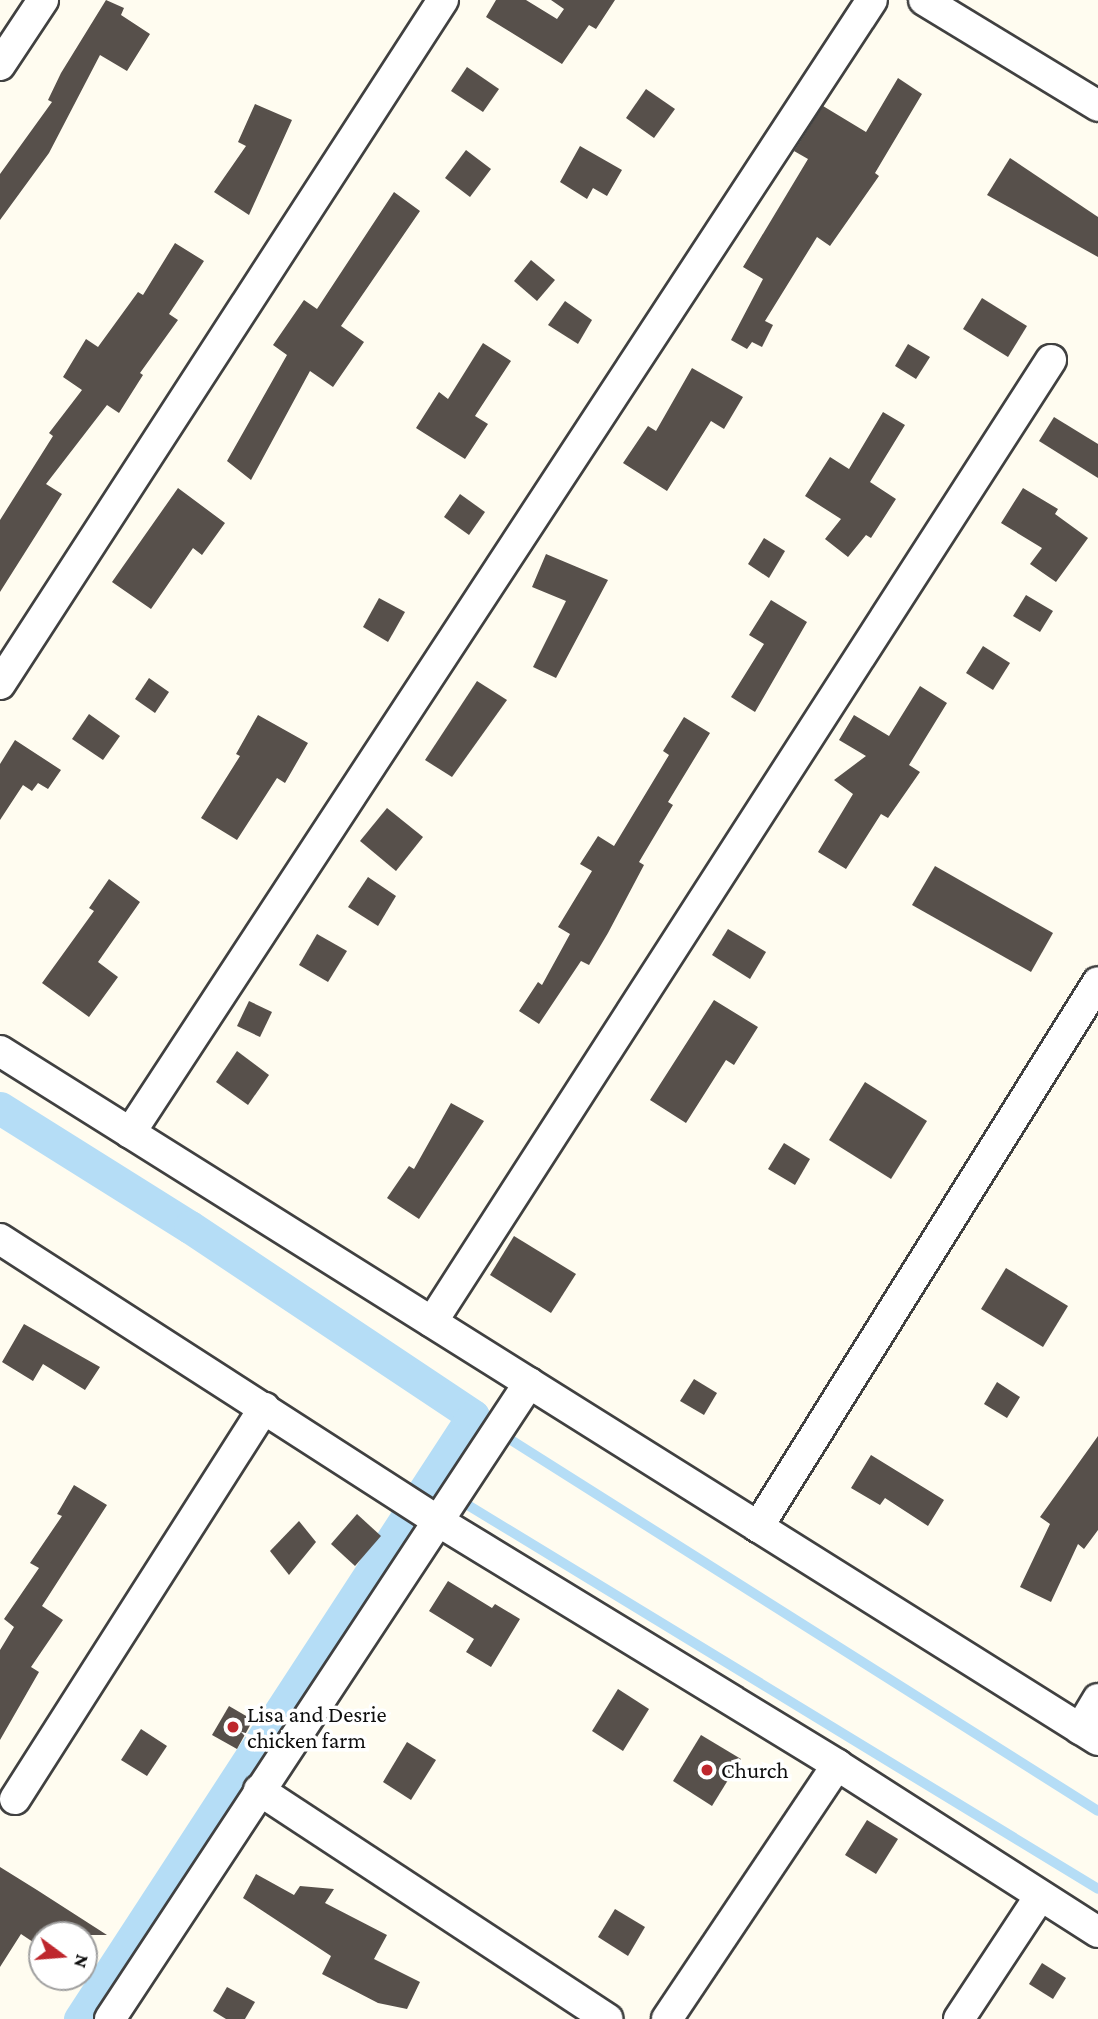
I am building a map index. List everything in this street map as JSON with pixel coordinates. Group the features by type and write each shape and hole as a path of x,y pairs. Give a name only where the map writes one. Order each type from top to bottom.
{"street":[{"path":"0,65 43,0"},
{"path":"0,684 443,0"},
{"path":"130,1133 872,0"},
{"path":"924,0 1098,106"},
{"path":"432,1322 1051,360"},
{"path":"758,1527 1098,982"},
{"path":"0,1051 1089,1735 1098,1699"},
{"path":"0,1239 438,1521 837,1765 1098,1932"},
{"path":"110,2019 529,1383"},
{"path":"15,1799 264,1408"},
{"path":"667,2019 837,1765"},
{"path":"259,1790 607,2019"},
{"path":"959,2019 1041,1896"}],"building":[{"path":"106,0 124,8 121,15 150,34 127,71 100,55 49,153 0,220 0,174 52,102 48,100 61,73"},
{"path":"496,0 526,0 557,19 564,9 551,0 615,0 596,29 589,25 562,64 486,17"},
{"path":"467,67 499,89 483,112 451,91"},
{"path":"898,78 922,94 875,173 879,176 830,246 817,237 765,321 773,325 762,347 752,342 747,349 731,340 763,279 743,267 808,159 794,151 823,106 866,132"},
{"path":"646,89 675,109 654,138 626,118"},
{"path":"255,104 292,120 249,215 214,192 246,146 238,142"},
{"path":"580,146 622,170 607,196 593,188 587,199 560,182"},
{"path":"466,150 491,169 470,197 445,178"},
{"path":"1010,158 1098,217 1098,257 987,195"},
{"path":"394,192 420,211 341,326 364,342 333,387 310,371 251,480 227,461 287,355 273,345 304,300 317,309"},
{"path":"175,243 204,261 169,314 178,320 140,373 143,375 119,413 107,405 46,484 62,494 0,592 0,520 53,436 49,433 82,390 63,377 86,339 98,347 138,292 143,295"},
{"path":"531,260 555,280 537,301 514,281"},
{"path":"982,298 1027,326 1008,357 963,329"},
{"path":"565,301 592,320 578,344 548,325"},
{"path":"483,343 511,361 475,416 488,424 465,459 416,428 439,392 448,399"},
{"path":"908,344 930,357 916,379 895,366"},
{"path":"692,368 743,397 724,429 711,421 667,491 623,463 648,426 656,431"},
{"path":"883,412 905,425 870,482 896,499 871,538 866,535 848,557 825,539 841,519 805,496 830,457 849,469"},
{"path":"1054,417 1098,444 1098,478 1039,441"},
{"path":"178,488 225,523 202,555 193,548 151,609 112,582"},
{"path":"1023,488 1058,509 1055,514 1088,538 1056,582 1030,564 1042,548 1001,523"},
{"path":"460,494 485,512 469,535 444,517"},
{"path":"764,538 785,551 769,578 748,564"},
{"path":"546,554 608,580 556,678 533,667 566,601 532,587"},
{"path":"1026,595 1053,611 1040,632 1013,616"},
{"path":"379,598 405,612 388,642 363,627"},
{"path":"771,600 807,622 755,712 731,697 764,644 749,635"},
{"path":"983,646 1010,663 993,690 966,673"},
{"path":"149,678 169,692 155,713 135,699"},
{"path":"477,681 507,700 452,777 425,760"},
{"path":"920,686 947,703 909,765 920,772 888,818 881,814 846,869 818,852 853,794 834,780 866,756 839,740 854,715 889,736"},
{"path":"89,714 120,736 103,760 72,739"},
{"path":"258,715 308,743 285,783 277,778 237,840 201,818 240,756 236,754"},
{"path":"684,717 710,733 668,802 673,805 639,862 644,865 608,933 589,965 581,961 539,1024 519,1011 538,982 542,985 570,934 558,927 592,871 580,864 598,836 614,846 669,755 663,751"},
{"path":"15,740 61,770 48,789 38,783 32,791 23,785 0,820 0,764"},
{"path":"387,808 423,837 396,871 360,841"},
{"path":"935,866 1053,933 1031,972 912,905"},
{"path":"368,877 396,896 378,926 348,907"},
{"path":"109,879 140,902 98,962 118,977 89,1017 42,983 94,911 89,908"},
{"path":"728,929 766,952 750,979 712,955"},
{"path":"317,934 347,951 328,982 299,965"},
{"path":"714,1000 758,1027 734,1065 726,1060 686,1123 650,1100"},
{"path":"249,1001 272,1012 260,1037 237,1026"},
{"path":"237,1051 269,1075 248,1105 216,1082"},
{"path":"865,1082 927,1121 891,1179 829,1140"},
{"path":"451,1103 484,1121 419,1219 387,1198 409,1166 414,1169"},
{"path":"784,1143 810,1159 795,1185 768,1169"},
{"path":"514,1236 576,1274 551,1313 490,1275"},
{"path":"1006,1268 1068,1306 1043,1347 981,1309"},
{"path":"24,1324 100,1367 85,1390 43,1364 33,1381 2,1362"},
{"path":"694,1379 717,1393 704,1415 680,1401"},
{"path":"997,1382 1020,1397 1007,1418 984,1404"},
{"path":"1098,1436 1098,1530 1084,1549 1078,1544 1051,1602 1020,1587 1050,1524 1040,1517"},
{"path":"871,1455 944,1500 928,1526 885,1498 880,1505 851,1488"},
{"path":"74,1485 107,1505 42,1606 63,1620 31,1667 39,1672 0,1740 0,1650 14,1627 4,1619 39,1568 30,1563 62,1516 57,1514"},
{"path":"357,1514 381,1536 355,1566 331,1544"},
{"path":"299,1521 316,1542 289,1575 270,1551"},
{"path":"448,1581 492,1608 495,1604 520,1619 491,1667 466,1652 474,1639 429,1611"},
{"path":"618,1689 649,1709 623,1751 592,1731"},
{"name":"Lisa and Desrie chicken farm","path":"229,1706 253,1720 237,1749 212,1735"},
{"path":"141,1729 167,1746 147,1776 121,1760"},
{"name":"Church","path":"701,1735 741,1759 712,1806 673,1781"},
{"path":"407,1742 436,1760 411,1800 383,1782"},
{"path":"867,1820 898,1839 876,1874 845,1855"},
{"path":"0,1867 85,1921 28,1921 28,1939 21,1934 0,1967"},
{"path":"256,1874 294,1895 300,1886 334,1889 325,1903 387,1935 374,1959 420,1982 407,2009 378,2003 322,1974 331,1956 243,1898"},
{"path":"615,1909 645,1927 628,1956 598,1937"},
{"path":"1042,1963 1066,1978 1053,1999 1029,1984"},
{"path":"227,1987 255,2002 245,2019 226,2019 213,2011"}],"waterway":[{"path":"0,1108 190,1227 473,1416 80,2019"},
{"path":"473,1416 1098,1811"},
{"path":"430,1482 1098,1889"}],"place":[{"name":"Lisa and Desrie chicken farm","path":"233,1727"},
{"name":"Church","path":"707,1770"}]}
